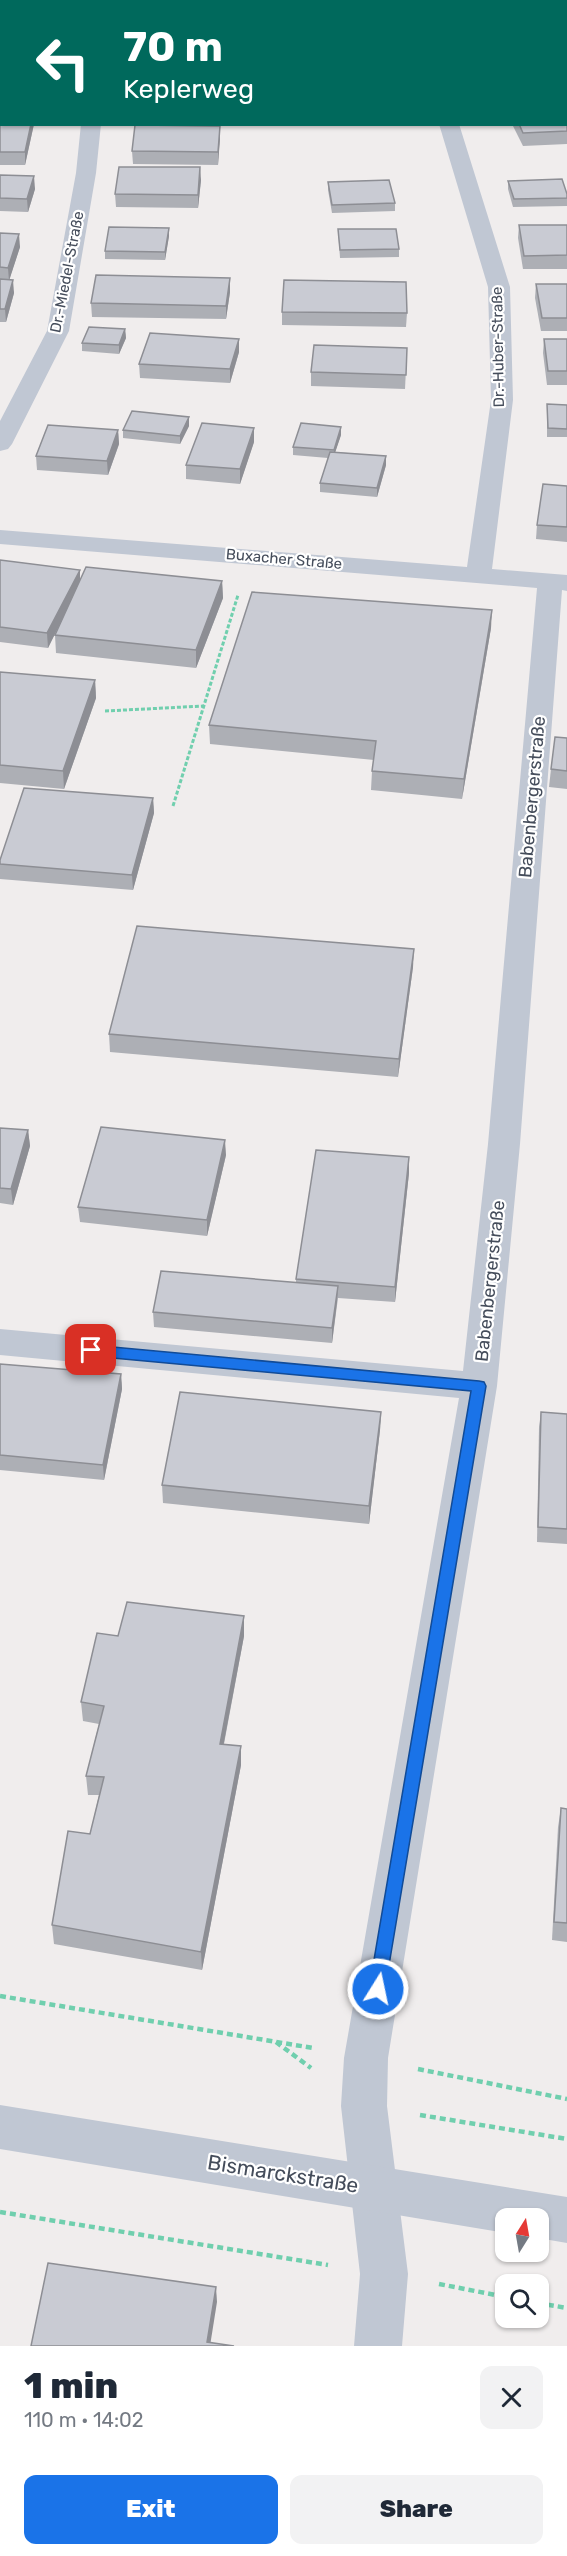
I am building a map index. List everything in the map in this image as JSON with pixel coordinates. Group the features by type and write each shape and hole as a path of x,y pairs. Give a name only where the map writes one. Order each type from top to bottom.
{"street":[{"name":"Dr.-Miedel-Straße","path":"0,444 58,331 86,172 91,126"},
{"name":"Dr.-Huber-Straße","path":"450,126 499,286 502,400 479,575"},
{"name":"Buxacher Straße","path":"0,537 559,582"},
{"name":"Babenbergerstraße","path":"378,2346 384,2274 364,2106 366,2058 479,1386 559,582"},
{"path":"0,1342 479,1386"},
{"name":"Bismarckstraße","path":"0,2127 567,2220"}],"path":[{"path":"173,806 249,557"},
{"path":"105,711 204,706"},
{"path":"0,1996 273,2040"},
{"path":"0,2212 384,2274 495,2295"},
{"path":"549,2305 567,2308"}],"building":[{"path":"0,126 31,126 25,152 0,152"},
{"path":"135,126 220,126 218,152 132,151"},
{"path":"520,126 567,126 567,131 523,133"},
{"path":"119,167 200,167 198,195 115,194"},
{"path":"0,175 34,176 27,199 0,198"},
{"path":"562,179 567,198 514,199 508,181"},
{"path":"389,180 395,203 332,205 328,182"},
{"path":"519,225 567,225 567,255 524,256"},
{"path":"109,227 169,228 165,252 105,251"},
{"path":"338,229 396,229 399,249 340,250"},
{"path":"0,233 19,234 8,268 0,267"},
{"path":"96,275 230,278 226,306 91,303"},
{"path":"0,279 13,280 5,309 0,309"},
{"path":"284,280 406,282 407,313 282,312"},
{"path":"536,284 567,284 567,318 542,318"},
{"path":"89,327 125,329 119,345 82,343"},
{"path":"150,333 239,339 230,369 139,364"},
{"path":"544,339 567,339 567,371 548,371"},
{"path":"314,345 407,348 406,375 311,372"},
{"path":"547,404 567,405 567,429 548,428"},
{"path":"132,411 189,417 180,436 123,430"},
{"path":"202,423 254,428 240,469 186,465"},
{"path":"301,423 341,427 334,450 293,447"},
{"path":"48,425 118,430 107,461 36,456"},
{"path":"330,452 386,456 377,488 320,483"},
{"path":"543,484 567,486 567,527 537,525"},
{"path":"0,560 80,570 47,633 0,627"},
{"path":"86,567 222,581 196,650 55,635"},
{"path":"252,592 492,610 464,779 372,771 376,741 209,725"},
{"path":"0,672 95,680 63,771 0,765"},
{"path":"555,737 567,738 567,771 551,769"},
{"path":"24,788 153,798 132,875 0,864"},
{"path":"137,926 414,949 399,1059 109,1034"},
{"path":"101,1127 225,1140 207,1220 78,1207"},
{"path":"0,1128 28,1130 11,1189 0,1188"},
{"path":"316,1150 409,1157 395,1287 296,1279"},
{"path":"161,1271 338,1286 332,1328 153,1312"},
{"path":"0,1364 121,1374 103,1465 0,1455"},
{"path":"180,1392 381,1412 369,1506 162,1485"},
{"path":"541,1412 567,1414 567,1529 538,1527"},
{"path":"127,1602 244,1616 220,1744 241,1746 201,1952 52,1925 68,1831 90,1834 104,1777 86,1776 104,1706 81,1702 97,1633 118,1636"},
{"path":"561,1808 567,1809 567,1923 554,1922"},
{"path":"48,2263 216,2287 207,2342 234,2346 31,2346"}],"route":[{"path":"91,1350 479,1386 378,1989"}]}
